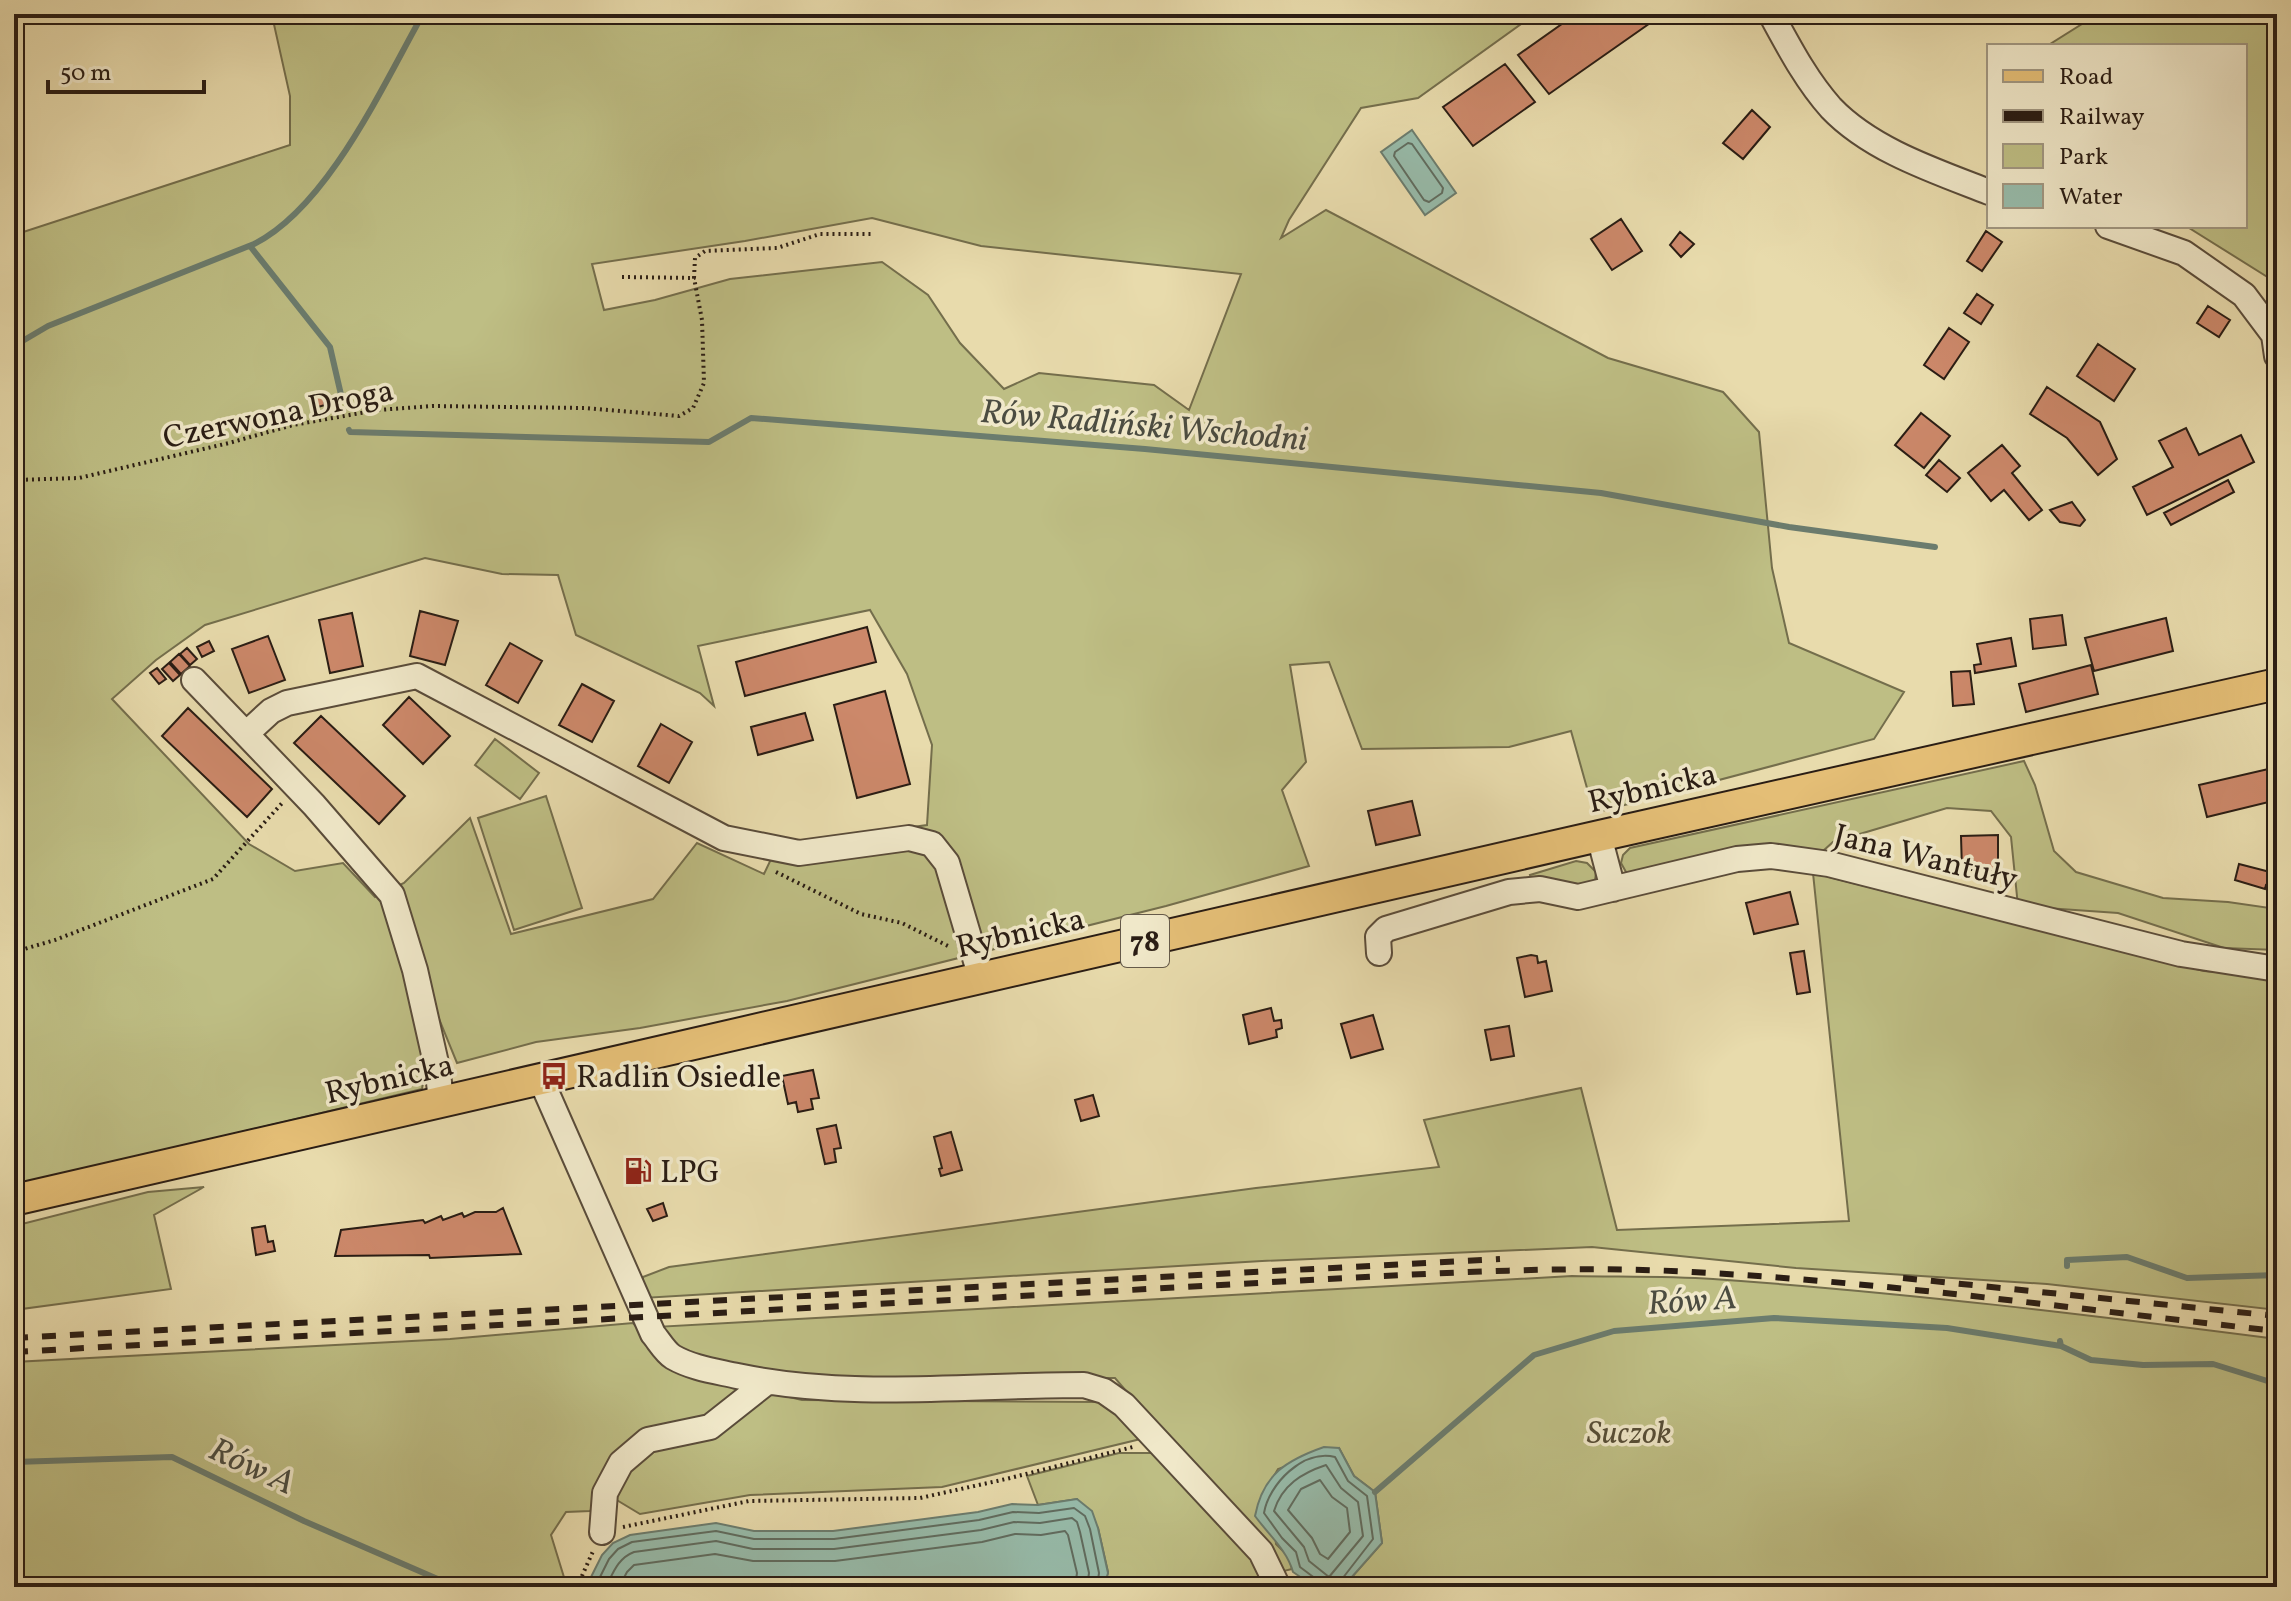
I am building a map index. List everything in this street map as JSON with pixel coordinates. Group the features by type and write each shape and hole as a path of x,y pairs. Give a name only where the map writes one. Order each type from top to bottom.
{"main road":[{"name":"Rybnicka","path":"14,1200 1599,836 2277,684"}],"street":[{"path":"1771,14 1799,66 1832,109 1872,141 1987,191"},
{"path":"2114,228 2184,253 2244,295 2274,335 2277,356"},
{"path":"246,734 271,711 287,703 417,676 724,838 799,853 909,838 932,844 947,863 981,978"},
{"path":"194,680 297,787 392,895 415,970 438,1072 441,1103"},
{"path":"1599,836 1613,889"},
{"name":"Jana Wantuły","path":"1379,953 1378,937 1386,929 1509,892 1540,889 1578,897 1737,859 1789,856 2181,954 2277,969"},
{"path":"541,1080 653,1334 670,1356 697,1368 767,1382 898,1392 1049,1385 1084,1385 1104,1391 1124,1405 1261,1552 1278,1587"},
{"path":"602,1532 605,1493 621,1463 648,1440 710,1427 767,1382"}],"path":[{"path":"622,277 694,278 695,258 705,251 777,248 820,234 871,234"},
{"name":"Czerwona Droga","path":"14,480 79,478 293,425 378,410 433,406 584,408 679,416 693,408 704,383 702,320 694,278"},
{"path":"14,952 55,940 213,879 297,787"},
{"path":"772,868 783,877 861,914 902,923 954,949"},
{"path":"577,1587 602,1532 749,1501 920,1498 1144,1444"}],"green space":[{"path":"305,14 1535,14 1418,98 1361,108 1289,220 1281,238 1326,210 1608,358 1723,392 1759,432 1772,568 1789,643 1904,692 1874,739 1594,813 1571,731 1509,747 1362,749 1329,662 1290,665 1306,762 1282,790 1309,866 1166,906 787,1001 640,1028 536,1042 457,1063 435,1009 422,1089 14,1186 14,235 290,145 290,96 273,20 298,18","holes":["872,218 981,246 1241,274 1189,410 1154,385 1039,373 1004,389 960,343 928,295 882,262 730,279 655,300 604,310 592,264","425,558 502,574 558,575 576,635 700,693 714,706 698,646 870,610 907,674 932,745 927,825 803,842 781,838 764,874 697,843 653,899 511,934 470,818 404,883 375,897 343,863 295,871 249,844 112,699 156,660 205,625"]},
{"path":"2098,14 2277,14 2277,283 2189,228 2247,228 2247,44 2050,44"},
{"path":"495,739 539,773 520,799 475,765"},
{"path":"2024,761 2035,785 2054,851 2076,872 2163,898 2277,909 2277,950 2224,948 2118,913 2018,906 2011,837 1991,811 1947,808 1833,842 1823,851 1640,873 1626,872 1621,863 1623,855 1630,848"},
{"path":"546,796 582,908 514,930 478,818"},
{"path":"1576,861 1587,863 1596,872 1595,881 1586,888 1533,885 1530,875"},
{"path":"1813,873 2204,971 2277,977 2277,1310 2047,1284 1796,1268 1592,1247 1262,1261 643,1298 643,1277 669,1267 1256,1188 1439,1167 1424,1120 1581,1088 1617,1230 1849,1221"},
{"path":"204,1187 154,1215 171,1289 14,1310 14,1226 148,1192"},
{"name":"Suczok","path":"1572,1276 1695,1278 1854,1290 2277,1339 2277,1587 1343,1587 1382,1543 1375,1492 1354,1476 1339,1448 1278,1469 1271,1481 1276,1544 1289,1557 1292,1569 1284,1571 1115,1378 906,1378 774,1374 681,1354 654,1327"},
{"path":"633,1323 676,1371 802,1400 1101,1402 1149,1437 942,1487 750,1495 640,1514 605,1493 590,1511 566,1512 551,1535 567,1587 14,1587 14,1362 450,1339"},
{"path":"1119,1453 1154,1453 1278,1587 1104,1587 1108,1572 1098,1528 1077,1499 1038,1505 1027,1476"}],"water":[{"path":"1412,130 1456,193 1425,215 1381,152"},
{"path":"1324,1447 1339,1448 1354,1476 1375,1492 1382,1543 1343,1587 1315,1587 1293,1572 1282,1549 1255,1516 1264,1489 1279,1471 1299,1457"},
{"path":"1077,1499 1092,1511 1098,1528 1108,1573 1104,1587 586,1587 602,1555 613,1543 630,1535 716,1523 754,1531 833,1531 978,1512 1012,1504 1038,1505"}],"building":[{"path":"1576,14 1663,14 1549,94 1518,55"},
{"path":"1505,64 1535,102 1473,146 1443,107"},
{"path":"1752,110 1770,127 1743,159 1723,143"},
{"path":"1621,219 1642,251 1612,270 1591,239"},
{"path":"1986,231 2002,242 1982,271 1967,261"},
{"path":"1680,232 1694,244 1681,257 1670,245"},
{"path":"1977,294 1993,305 1981,324 1964,313"},
{"path":"2208,306 2230,320 2219,337 2197,323"},
{"path":"1949,328 1969,342 1944,379 1924,365"},
{"path":"2098,344 2135,369 2114,401 2077,376"},
{"path":"2047,387 2100,422 2117,459 2098,475 2067,438 2030,414"},
{"path":"322,393 325,405 314,408 311,396"},
{"path":"1921,413 1950,436 1924,468 1895,445"},
{"path":"2186,428 2199,455 2241,435 2254,462 2147,515 2133,487 2173,467 2159,441"},
{"path":"2002,445 2020,466 2012,473 2042,510 2029,520 2004,490 1991,501 1968,473"},
{"path":"1939,460 1960,478 1947,492 1926,475"},
{"path":"2228,480 2234,492 2171,525 2164,513"},
{"path":"2072,502 2085,520 2080,526 2060,522 2050,510"},
{"path":"420,611 458,621 445,665 410,656"},
{"path":"352,613 363,666 330,673 319,620"},
{"path":"2062,615 2066,645 2033,649 2030,619"},
{"path":"2166,618 2173,651 2094,671 2085,638"},
{"path":"867,627 876,662 745,696 736,662"},
{"path":"268,636 285,680 249,693 232,649"},
{"path":"2011,638 2016,666 1975,673 1974,665 1981,664 1977,644"},
{"path":"209,641 214,651 202,657 197,647"},
{"path":"510,643 542,661 518,703 486,685"},
{"path":"187,648 197,659 190,665 180,654"},
{"path":"179,654 190,666 181,674 170,662"},
{"path":"169,663 180,675 173,681 162,669"},
{"path":"2091,665 2098,694 2026,712 2019,684"},
{"path":"157,668 166,679 159,684 150,673"},
{"path":"1970,671 1974,704 1953,706 1951,672"},
{"path":"582,684 614,701 592,742 559,725"},
{"path":"885,691 910,784 857,798 834,705"},
{"path":"409,697 450,736 423,764 383,725"},
{"path":"188,708 272,789 247,817 162,736"},
{"path":"805,713 813,740 758,755 751,727"},
{"path":"321,716 405,796 379,824 294,743"},
{"path":"661,724 692,742 669,783 638,766"},
{"path":"2277,767 2277,800 2207,817 2199,785"},
{"path":"1412,801 1420,835 1376,845 1368,811"},
{"path":"1998,835 1998,870 1962,870 1961,836"},
{"path":"2239,864 2270,872 2271,867 2277,868 2277,888 2266,885 2265,889 2235,880"},
{"path":"1790,892 1798,924 1754,934 1746,903"},
{"path":"1804,951 1810,992 1797,994 1790,953"},
{"path":"1537,956 1538,963 1546,961 1552,991 1525,997 1517,958"},
{"path":"1271,1008 1274,1021 1281,1020 1282,1028 1276,1030 1277,1037 1249,1044 1243,1015"},
{"path":"1373,1015 1383,1049 1351,1058 1341,1024"},
{"path":"1509,1026 1514,1056 1491,1060 1485,1030"},
{"path":"813,1070 819,1098 811,1099 813,1109 798,1112 796,1102 788,1104 782,1076"},
{"path":"1093,1095 1099,1116 1081,1121 1075,1100"},
{"path":"836,1125 841,1148 834,1149 836,1162 825,1164 817,1129"},
{"path":"951,1132 962,1170 941,1176 934,1137"},
{"path":"639,1160 650,1177 637,1185 626,1167"},
{"path":"663,1203 667,1216 653,1221 647,1209"},
{"path":"503,1208 521,1254 430,1258 429,1255 335,1256 341,1230 423,1220 425,1223 441,1216 443,1220 462,1213 464,1217"},
{"path":"265,1226 268,1242 273,1241 275,1251 256,1255 252,1228"}],"waterway":[{"path":"14,346 48,326 254,244 281,226 306,202 351,142 423,14"},
{"name":"Rów Radliński Wschodni","path":"250,246 330,347 342,399"},
{"name":"Rów Radliński Wschodni","path":"349,430 709,442 751,418 1145,449 1601,493 1789,527 1935,547"},
{"name":"Rów A","path":"2067,1266 2067,1260 2127,1257 2187,1278 2277,1275"},
{"name":"Rów A","path":"1375,1492 1534,1355 1614,1331 1774,1318 1947,1328 2061,1346 2060,1341"},
{"path":"2061,1346 2091,1360 2143,1365 2213,1364 2277,1384"},
{"name":"Rów A","path":"14,1462 172,1457 304,1521 456,1587"},
{"name":"Rów A","path":"1239,1587 1258,1582"}],"railway":[{"path":"14,1338 1500,1259"},
{"path":"14,1352 1382,1276 1576,1269 1653,1270 1838,1282 2277,1331"},
{"path":"1903,1278 2277,1316"}],"place":[{"name":"Radlin Osiedle","path":"554,1076"},
{"name":"LPG","path":"638,1171"}]}
